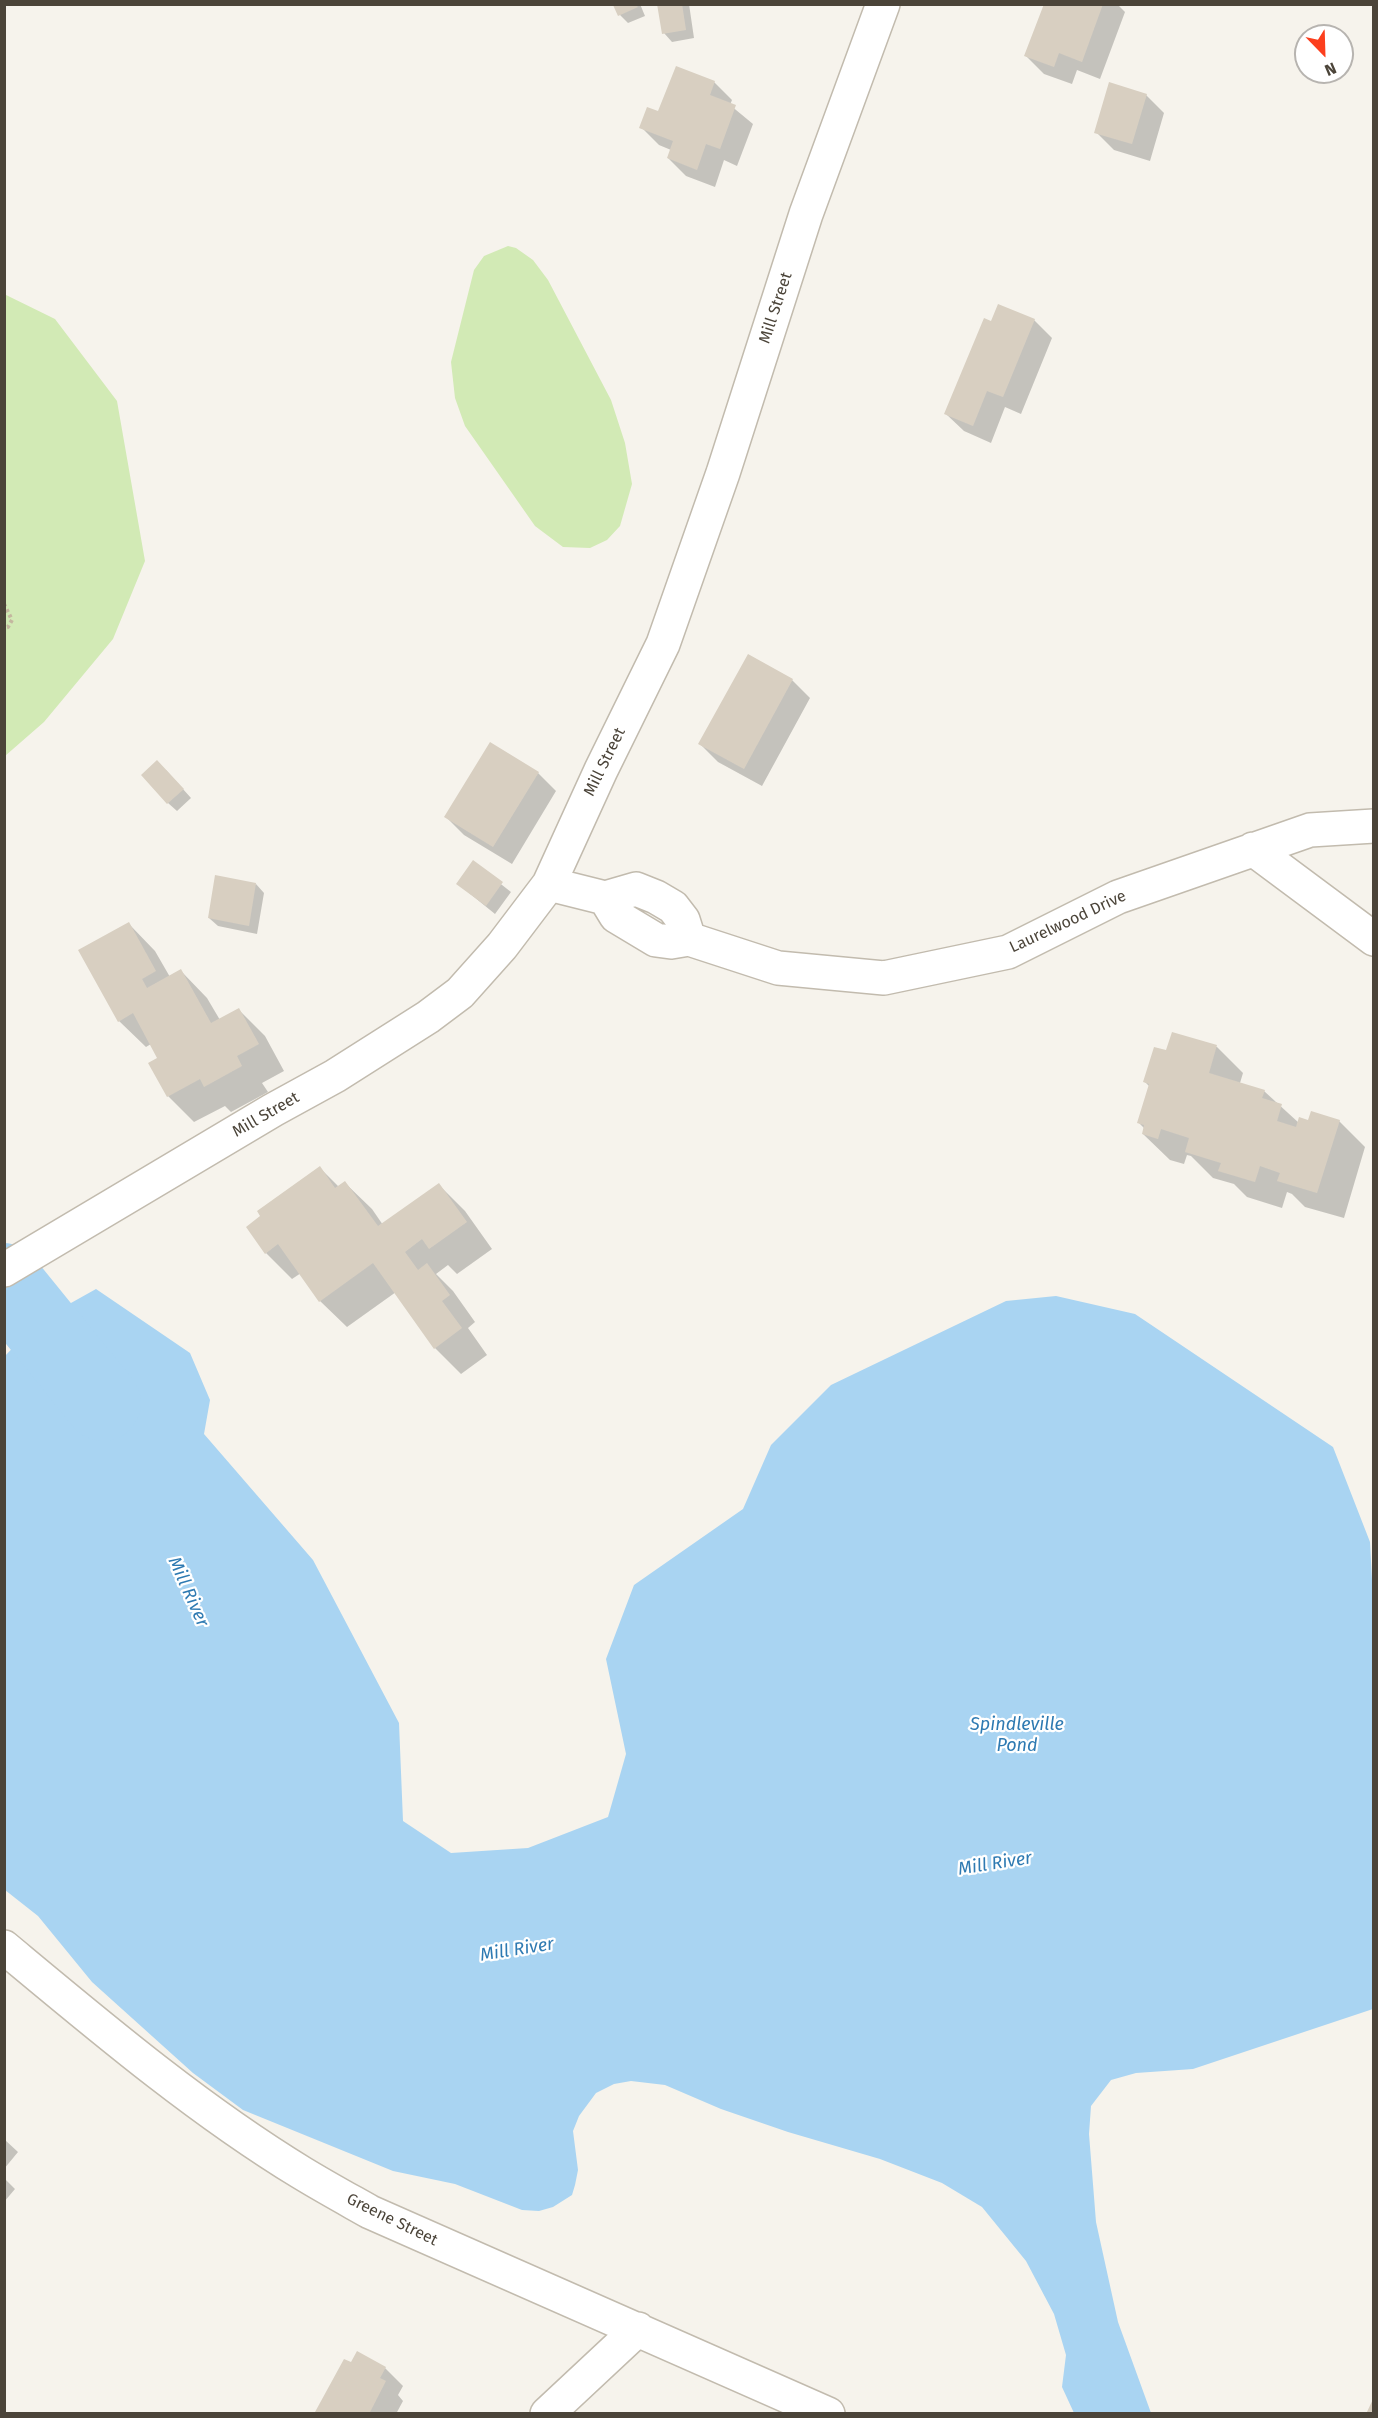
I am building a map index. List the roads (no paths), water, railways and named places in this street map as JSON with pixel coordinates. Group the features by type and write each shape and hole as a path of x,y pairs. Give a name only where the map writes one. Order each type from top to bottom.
{"street":[{"name":"Mill Street","path":"9,1267 273,1110 335,1076 428,1017 460,993 502,946 549,884 601,770 663,644 723,473 806,214 884,4"},
{"name":"Laurelwood Drive","path":"549,884 605,898 616,916 656,940 671,942 689,939 778,968 884,978 1008,952 1118,897 1310,830 1374,826"},
{"path":"1253,849 1374,939"},
{"name":"Greene Street","path":"4,1947 141,2058 214,2113 301,2172 370,2212 828,2414"},
{"path":"547,2414 638,2329"}],"water":[{"name":"Spindleville Pond","path":"96,1289 190,1353 210,1400 204,1434 313,1560 399,1723 403,1821 451,1853 528,1848 608,1817 626,1754 606,1659 634,1585 743,1509 771,1445 831,1385 1006,1301 1056,1296 1135,1314 1333,1447 1370,1542 1374,1618 1373,2009 1193,2069 1136,2073 1111,2080 1091,2106 1089,2134 1096,2222 1118,2322 1151,2413 1074,2413 1062,2387 1066,2355 1054,2314 1026,2261 982,2207 942,2183 880,2159 788,2132 721,2109 665,2085 631,2081 614,2084 596,2093 579,2116 573,2131 578,2170 575,2185 572,2195 553,2207 539,2211 522,2210 455,2184 393,2171 243,2110 193,2073 92,1982 38,1916 5,1890 5,1356 37,1322"}],"waterway":[{"name":"Mill River","path":"4,1281 103,1403"}]}
